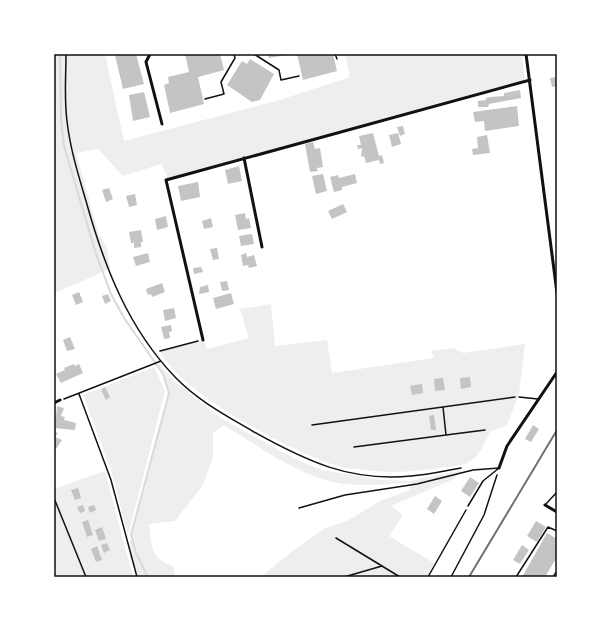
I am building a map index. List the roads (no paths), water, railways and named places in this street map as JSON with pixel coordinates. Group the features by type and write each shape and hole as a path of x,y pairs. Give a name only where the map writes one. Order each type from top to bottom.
{"street":[{"path":"150,54 146,62 162,124"},
{"path":"526,54 557,294"},
{"path":"204,340 166,180 530,80"},
{"path":"244,158 262,248"},
{"path":"199,321 205,320"},
{"path":"499,468 507,446 540,400 557,372"},
{"path":"54,403 60,400"},
{"path":"545,505 557,512"}],"lane":[{"path":"205,99 224,94 222,82 235,58 234,54"},
{"path":"254,54 278,70 281,80 298,76"},
{"path":"336,54 337,59"},
{"path":"519,397 540,400"},
{"path":"468,506 483,482 499,468"},
{"path":"299,508 345,495 417,484 473,470 499,468"},
{"path":"545,505 557,492"},
{"path":"516,577 548,527 557,531"},
{"path":"553,577 557,571"}],"waterway":[{"path":"60,54 61,120 64,146 96,254 111,294 124,318 163,374 169,393 131,535 136,553 148,577"}],"railway":[{"path":"469,577 557,430"}]}
